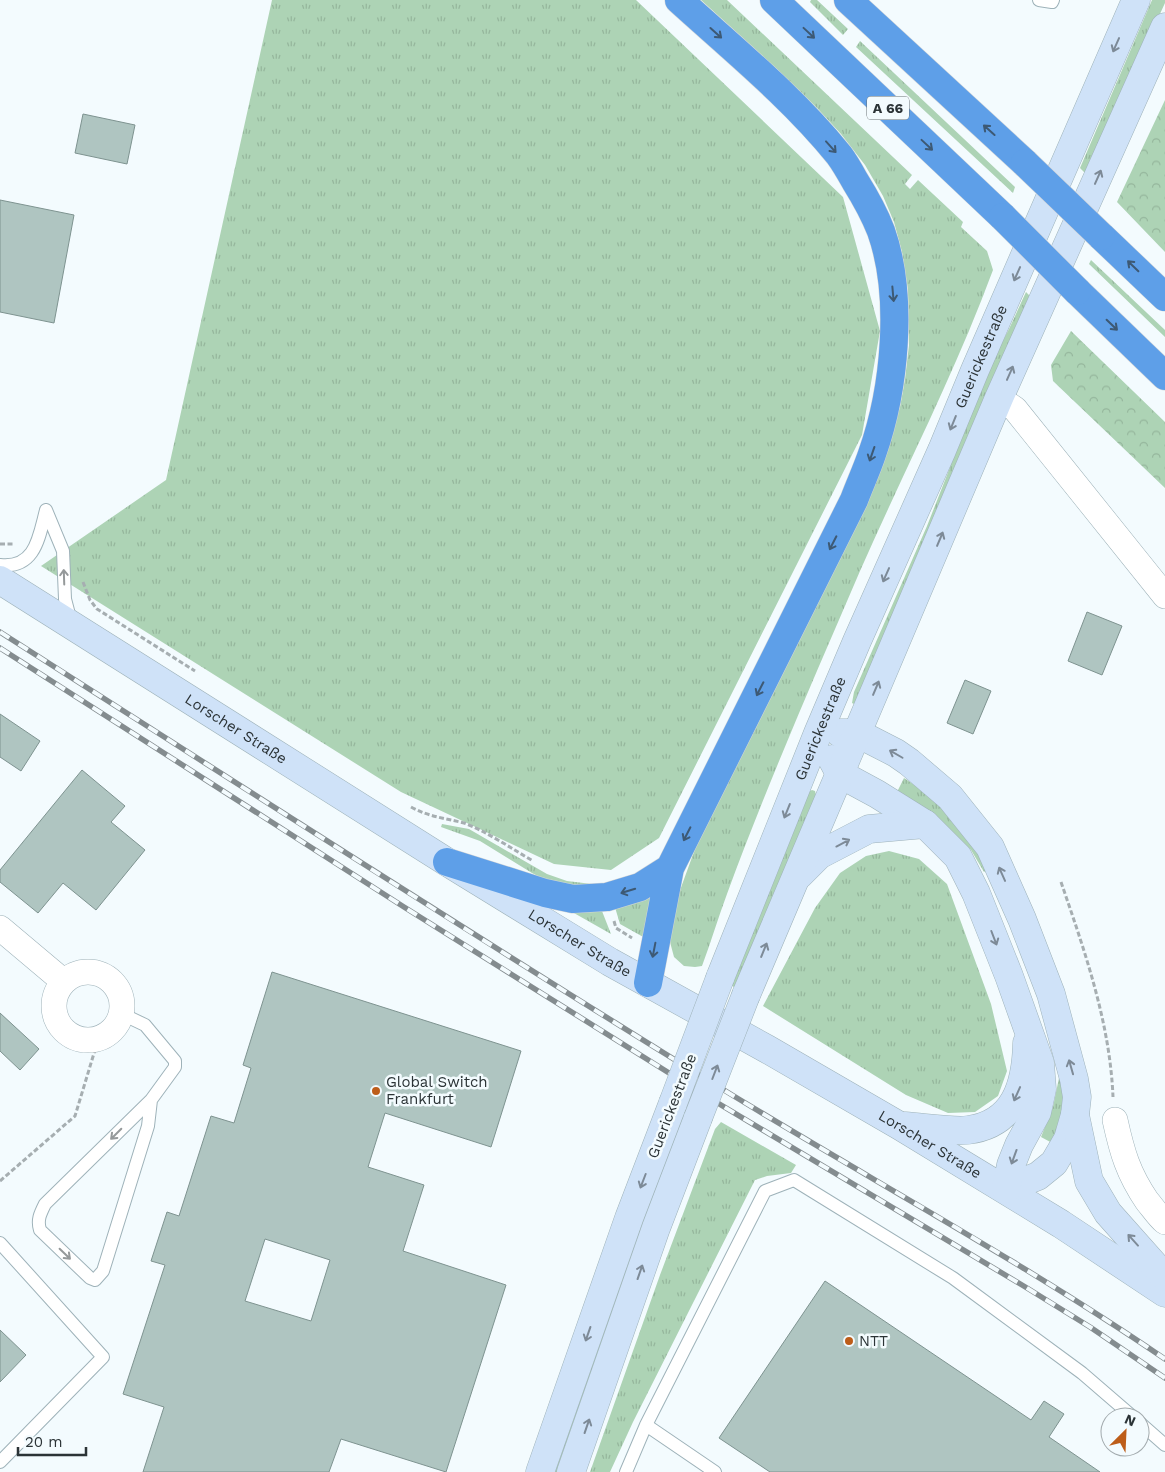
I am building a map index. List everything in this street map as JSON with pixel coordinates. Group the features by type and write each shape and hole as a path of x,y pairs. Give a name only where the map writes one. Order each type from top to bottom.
{"highway":[{"path":"648,983 670,868 854,500 873,452 886,402 894,356 895,317 892,276 881,232 866,198 840,156 785,95 679,0"},
{"name":"A 66","path":"774,0 1003,217 1165,376"},
{"path":"848,0 1025,163 1165,297"},
{"path":"447,862 545,893 572,899 606,898 640,887 670,868"}],"main road":[{"name":"Guerickestraße","path":"540,1472 629,1218 720,978 818,733 1136,0"},
{"name":"Guerickestraße","path":"571,1472 656,1228 792,882 840,774 999,398 1165,27"},
{"name":"Lorscher Straße","path":"0,580 447,862 610,962 900,1126 1006,1189 1165,1293"},
{"path":"818,733 857,733 910,762 950,797 990,847 1022,919 1051,994 1077,1097 1075,1115 1068,1139 1054,1163 1038,1176 1006,1189 1018,1145 1037,1112 1042,1089 1040,1063 1009,976 976,893 958,857 925,824 840,774 818,733"},
{"path":"792,882 819,855 869,829 925,824"},
{"path":"900,1126 967,1130 989,1124 1001,1118 1010,1107 1021,1084 1026,1062 1027,1029"},
{"path":"1075,1115 1089,1181 1108,1213 1165,1277"}],"street":[{"path":"999,398 1015,409 1165,596"},
{"path":"0,928 63,982"},
{"path":"97,973 110,979 120,993 122,1014 112,1032 98,1040 78,1040 62,1030 54,1017 55,994 63,982 76,974 97,973"},
{"path":"1114,1120 1123,1157 1136,1185 1159,1217 1165,1222"}],"lane":[{"path":"1039,0 1052,2 1053,0"},
{"path":"0,565 8,566 24,560 35,550 46,510 63,552 65,599 72,624"},
{"path":"122,1014 145,1025 175,1061 174,1067 151,1100 45,1204 38,1223 40,1230 90,1278 95,1280 103,1271 148,1126 151,1100"},
{"path":"626,1472 646,1425 765,1191 794,1180 953,1278 1082,1373 1121,1407"},
{"path":"0,1243 103,1357 0,1462"},
{"path":"646,1425 715,1472"},
{"path":"1150,1432 1165,1445"}],"path":[{"path":"82,578 90,600 98,609 201,675"},
{"path":"406,804 434,818 465,824 503,843 537,864"},
{"path":"1061,882 1093,976 1112,1070 1114,1120"},
{"path":"612,915 616,928 637,941"},
{"path":"0,1180 75,1116 98,1040"}],"green space":[{"path":"272,0 636,0 843,197 880,331 862,435 659,838 611,870 554,864 401,792 41,566 166,480"},
{"path":"701,0 727,0 912,175 905,184 910,189 918,180 963,222 961,227 987,251 993,270 929,422 860,571 791,732 742,853 702,966 695,967 684,966 674,957 670,942 675,904 695,849 861,517 900,407 909,345 908,290 902,252 894,222 883,196 865,165 841,134 817,108"},
{"path":"811,0 817,0 848,29 843,35 810,2"},
{"path":"1152,0 1165,0 1165,3 1086,174 1080,168"},
{"path":"860,41 1015,187 1013,193 856,47"},
{"path":"1165,100 1165,252 1117,202"},
{"path":"1091,260 1165,330 1165,337 1089,264"},
{"path":"1026,292 1031,297 856,705 852,703 854,692 927,526 949,470 971,402"},
{"path":"1071,331 1165,422 1165,488 1053,381 1051,365"},
{"path":"904,778 929,796 951,818 971,843 988,869 984,872 971,850 951,831 897,792"},
{"path":"815,791 816,795 737,989 729,984 808,792"},
{"path":"442,824 469,829 547,874 567,881 592,884 596,888 579,888 547,881 480,841 441,827"},
{"path":"889,851 919,859 947,884 991,1004 1007,1071 998,1096 975,1112 948,1113 906,1095 763,1006 815,908 840,873 866,856"},
{"path":"656,885 645,938 620,924 614,904"},
{"path":"558,904 600,906 611,934"},
{"path":"1060,1073 1066,1110 1054,1144 1041,1137 1053,1107"},
{"path":"682,1108 688,1112 592,1372 558,1472 550,1472"},
{"path":"721,1122 796,1165 791,1173 767,1176 755,1180 633,1422 610,1472 590,1472 660,1275 715,1129"}],"building":[{"path":"83,114 135,125 127,164 75,153"},
{"path":"0,200 74,215 54,323 0,312"},
{"path":"1087,612 1122,626 1102,675 1068,661"},
{"path":"965,680 991,691 973,734 947,723"},
{"path":"0,714 40,741 21,771 0,757"},
{"path":"82,770 125,806 111,822 145,850 96,910 63,883 38,913 0,882 0,870"},
{"path":"272,972 521,1051 491,1147 385,1113 368,1167 424,1185 403,1251 506,1285 446,1472 341,1439 329,1472 143,1472 164,1407 123,1394 165,1265 151,1261 167,1212 179,1216 211,1116 234,1123 251,1068 243,1065","holes":["265,1239 330,1260 311,1321 245,1301"]},
{"path":"0,1013 39,1049 20,1070 0,1051"},
{"name":"NTT","path":"825,1281 1031,1420 1044,1401 1064,1414 1049,1437 1100,1472 770,1472 719,1438"},
{"path":"0,1330 26,1355 0,1382"}],"railway":[{"path":"0,632 617,1024 763,1114 1052,1286 1165,1359"},
{"path":"0,648 404,907 701,1093 1027,1288 1090,1327 1165,1378"}],"place":[{"name":"Global Switch Frankfurt","path":"376,1091"},
{"name":"NTT","path":"849,1341"}]}
